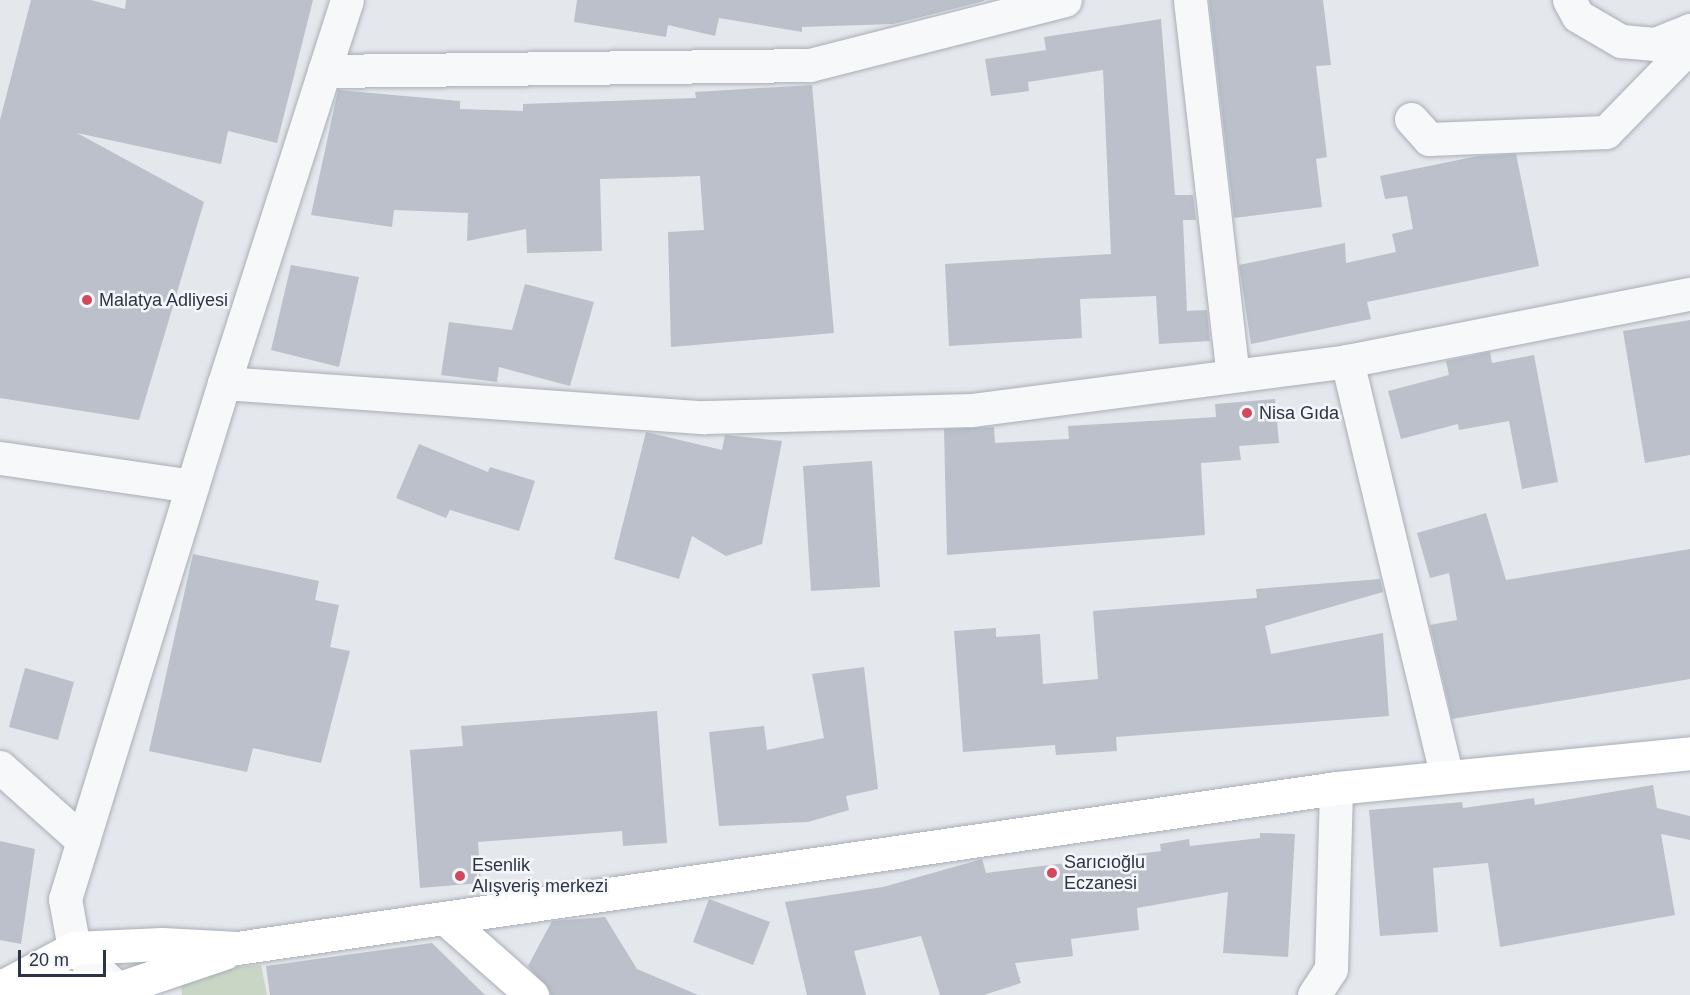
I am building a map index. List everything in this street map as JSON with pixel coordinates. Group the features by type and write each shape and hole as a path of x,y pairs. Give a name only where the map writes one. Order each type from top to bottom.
{"main road":[{"path":"3,985 74,948 162,944 237,948 1336,788 1446,774 1690,753"},
{"path":"446,919 532,995"},
{"path":"3,985 47,990 122,991 237,948"}],"street":[{"path":"122,991 74,948 65,899 224,383 346,0"},
{"path":"324,71 810,65 1065,0"},
{"path":"1190,0 1233,375"},
{"path":"1569,0 1578,16 1621,41 1655,44 1690,30"},
{"path":"1410,119 1429,139 1606,132 1690,46"},
{"path":"224,383 704,417 972,410 1347,361 1690,294"},
{"path":"1347,361 1446,774"},
{"path":"0,458 192,486"},
{"path":"0,767 83,841"},
{"path":"1314,995 1331,969 1336,788"}],"green space":[{"path":"261,965 267,995 182,995 180,972"}],"building":[{"name":"Malatya Adliyesi","path":"31,0 91,0 125,9 126,0 313,0 277,143 228,131 221,164 77,133 204,202 139,420 0,398 0,120"},
{"path":"577,0 984,1 893,24 802,27 802,32 719,18 715,36 668,25 666,37 574,22"},
{"path":"1209,0 1323,0 1331,65 1316,66 1327,157 1316,159 1322,207 1234,218"},
{"path":"1161,19 1175,195 1193,195 1196,220 1183,220 1187,311 1207,310 1210,341 1159,344 1156,296 1080,299 1082,338 949,346 945,264 1111,254 1103,70 1028,82 1029,91 991,96 985,59 1046,50 1044,37"},
{"path":"812,85 834,333 671,347 668,232 704,230 700,176 600,179 602,251 527,253 526,229 467,241 468,213 394,210 392,227 311,215 338,90 460,101 460,109 523,111 523,104 696,98 695,92"},
{"path":"1516,154 1539,266 1367,302 1371,319 1251,344 1239,265 1345,243 1346,263 1396,252 1392,234 1413,229 1407,196 1385,199 1380,176 1478,156"},
{"path":"291,265 359,277 339,367 271,350"},
{"path":"525,284 594,302 570,386 499,367 497,382 441,375 449,322 512,330"},
{"path":"1690,320 1690,455 1645,463 1623,331"},
{"path":"1490,352 1492,363 1534,355 1558,482 1522,489 1509,421 1459,430 1458,424 1401,439 1388,391 1449,375 1446,361"},
{"path":"1275,399 1279,443 1239,446 1241,460 1201,463 1205,535 947,555 944,429 994,427 995,443 1069,439 1068,426 1216,417 1215,404"},
{"path":"646,432 722,450 725,435 782,441 762,544 726,556 692,536 679,579 614,559"},
{"path":"419,444 488,472 490,467 535,481 519,531 450,510 446,518 396,498"},
{"path":"872,461 880,587 811,591 803,466"},
{"path":"1486,513 1506,580 1690,549 1690,679 1452,719 1430,625 1457,620 1449,573 1430,578 1417,533"},
{"path":"193,554 319,581 315,600 339,605 330,647 350,651 321,763 253,748 247,772 149,751"},
{"path":"1380,579 1383,592 1265,626 1271,654 1383,633 1389,716 1116,737 1117,751 1056,755 1055,745 963,752 954,631 996,628 996,637 1040,634 1043,684 1098,679 1093,611 1257,598 1256,589"},
{"path":"864,667 878,789 846,796 849,810 808,822 719,826 709,732 764,726 767,750 824,738 812,674"},
{"path":"25,668 74,682 58,740 9,727"},
{"path":"657,711 667,843 623,846 622,831 478,842 481,883 420,888 410,750 463,746 461,726"},
{"path":"1653,785 1657,808 1690,816 1690,840 1661,834 1675,915 1500,947 1488,863 1433,868 1438,932 1380,936 1369,810 1462,802 1463,808 1534,798 1535,805"},
{"path":"1260,833 1295,834 1288,957 1223,953 1228,892 1137,908 1139,930 1071,939 1073,956 1015,963 1021,983 984,995 940,995 921,936 854,951 866,995 807,995 785,902 883,887 982,859 986,873 1161,851 1160,844 1189,839 1190,846 1260,838"},
{"path":"0,841 35,849 21,944 0,940"},
{"path":"709,899 770,922 753,965 693,942"},
{"path":"605,917 637,969 698,995 551,995 528,966 552,921"},
{"path":"432,943 485,995 270,995 266,966"}],"place":[{"name":"Malatya Adliyesi","path":"87,300"},
{"name":"Nisa Gıda","path":"1247,413"},
{"name":"Sarıcıoğlu Eczanesi","path":"1052,873"},
{"name":"Esenlik Alışveriş merkezi","path":"460,876"}]}
